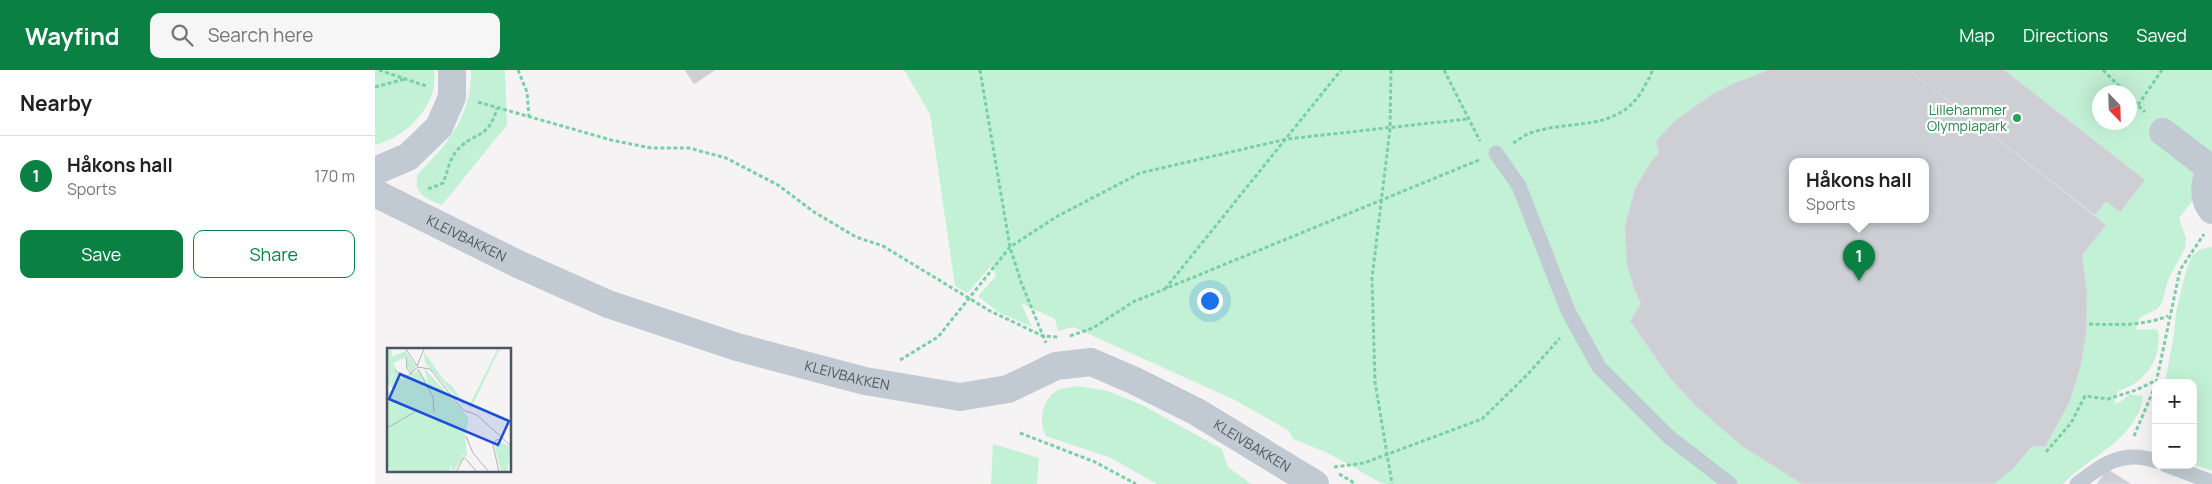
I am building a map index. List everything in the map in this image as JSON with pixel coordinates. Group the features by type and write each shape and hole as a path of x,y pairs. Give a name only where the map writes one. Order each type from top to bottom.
{"street":[{"path":"375,171 408,157 439,127 451,96 443,79"},
{"path":"2163,132 2211,168 2204,187 2210,219"},
{"name":"KLEIVBAKKEN","path":"385,198 520,265 608,304 737,346 865,381 960,397 1008,389 1056,366 1091,362 1133,380 1197,412 1315,484"}],"lane":[{"path":"1496,153 1519,186 1568,311 1599,367 1669,437 1730,484"},
{"path":"2077,484 2104,463 2125,457 2152,460"},
{"path":"2177,469 2212,482"}],"path":[{"path":"379,70 406,79"},
{"path":"518,70 527,92 529,117"},
{"path":"980,70 1010,247 1021,282 1043,336"},
{"path":"1164,290 1341,70"},
{"path":"1391,70 1389,129 1372,278 1375,382 1392,484"},
{"path":"1444,70 1480,142 1496,153"},
{"path":"469,100 611,140 651,148 689,148 725,158 778,185 814,212 856,236 883,246 990,311 1043,336 1065,337 1093,328 1133,302 1496,153 1529,134 1546,129 1593,123 1613,117 1627,109 1638,97 1652,70"},
{"path":"2103,70 2118,85"},
{"path":"2138,106 2162,70"},
{"path":"375,87 406,79 443,79"},
{"path":"385,198 443,183 454,154 466,143 483,134 493,122 497,108"},
{"path":"865,381 938,337 1010,247 1055,216 1140,173 1287,139 1467,119"},
{"path":"2157,379 2180,270 2210,219"},
{"path":"2089,324 2121,325 2150,323 2169,316"},
{"path":"1355,484 1330,468 1364,463 1482,419 1528,374 1575,323"},
{"path":"2046,452 2071,423 2085,396 2108,399 2152,384"},
{"path":"2125,457 2152,392"},
{"path":"1020,433 1095,462 1136,484"}],"green space":[{"path":"375,70 434,70 434,83 432,95 418,118 398,135 375,145"},
{"path":"471,70 505,70 507,125 442,205 426,198 419,191 417,186 418,174 448,140 463,115 470,86"},
{"path":"904,70 2212,70 2212,176 2179,218 2186,238 2185,248 2168,280 2162,303 2157,309 2139,318 2136,330 2155,329 2158,331 2159,341 2154,360 2150,369 2136,383 2118,391 2114,404 2130,394 2143,396 2139,411 2132,424 2111,446 2063,484 1381,483 1328,453 1293,439 1288,430 1235,400 1073,327 1058,331 1055,319 1021,303 1032,327 998,312 978,296 996,276 992,265 967,293 955,286 930,114"},
{"path":"2212,247 2212,471 2197,465 2197,379 2166,379 2176,312 2186,271 2192,256 2201,249"},
{"path":"1077,386 1108,391 1142,405 1222,449 1228,467 1251,484 1157,484 1111,458 1046,436 1042,417 1048,399 1058,390"},
{"path":"993,444 1039,458 1037,484 991,484"}],"building":[{"path":"685,70 715,70 694,84"},
{"path":"1769,70 1909,70 2106,225 2082,255 2087,294 2086,334 2080,368 2070,401 2045,447 2032,446 2014,468 1994,484 1802,484 1742,446 1697,407 1670,378 1630,321 1641,304 1627,264 1625,226 1635,189 1659,152 1656,141 1675,121 1711,95 1735,83"},
{"path":"1909,70 2004,70 2145,180 2120,212 2106,201 2095,215"},
{"path":"2107,469 2131,484 2097,484"}],"place":[{"name":"Lillehammer Olympiapark","path":"2017,118"},
{"name":"Håkons hall","path":"1859,281"}]}
